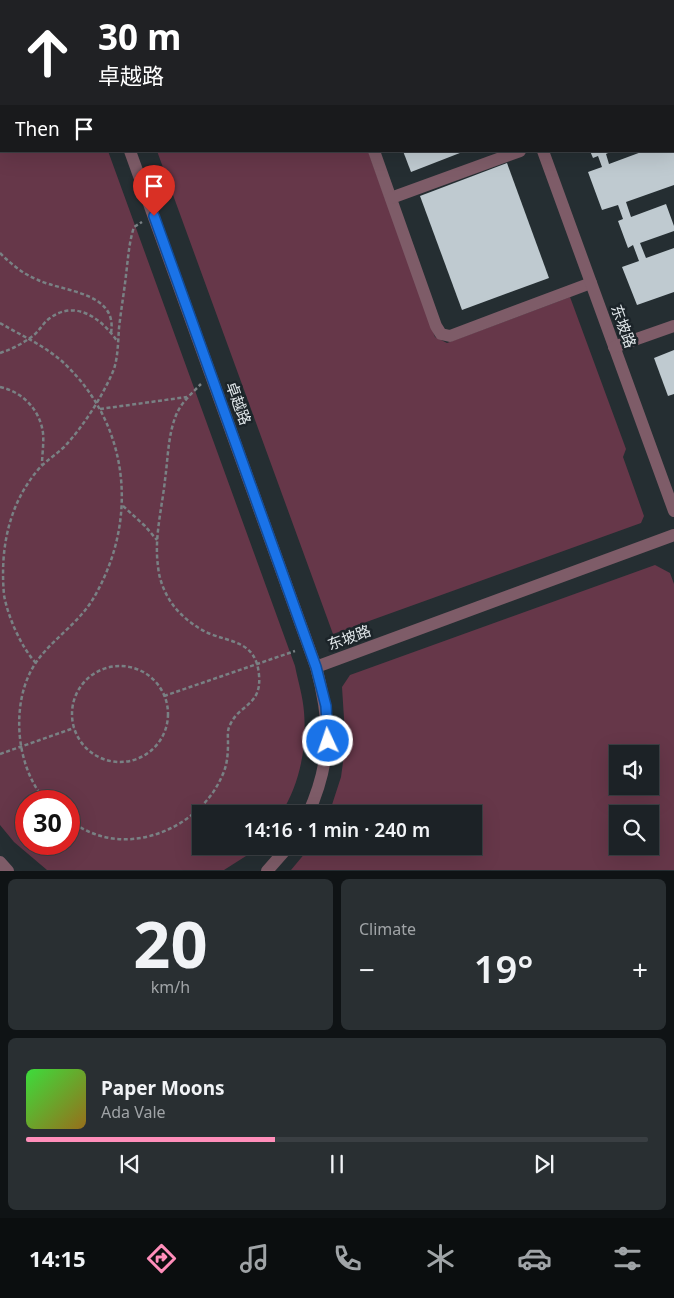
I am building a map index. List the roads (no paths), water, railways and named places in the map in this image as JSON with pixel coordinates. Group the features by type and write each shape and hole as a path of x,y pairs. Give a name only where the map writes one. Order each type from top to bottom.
{"street":[{"name":"卓越路","path":"130,152 316,667 326,706 328,741 321,783 312,805"},
{"path":"374,152 436,326 445,336 450,336 591,282"},
{"path":"391,198 517,152"},
{"name":"东坡路","path":"543,152 674,511"},
{"path":"614,347 674,326"},
{"name":"东坡路","path":"316,667 674,535"},
{"path":"267,870 281,855"},
{"path":"0,862 8,870"}]}
